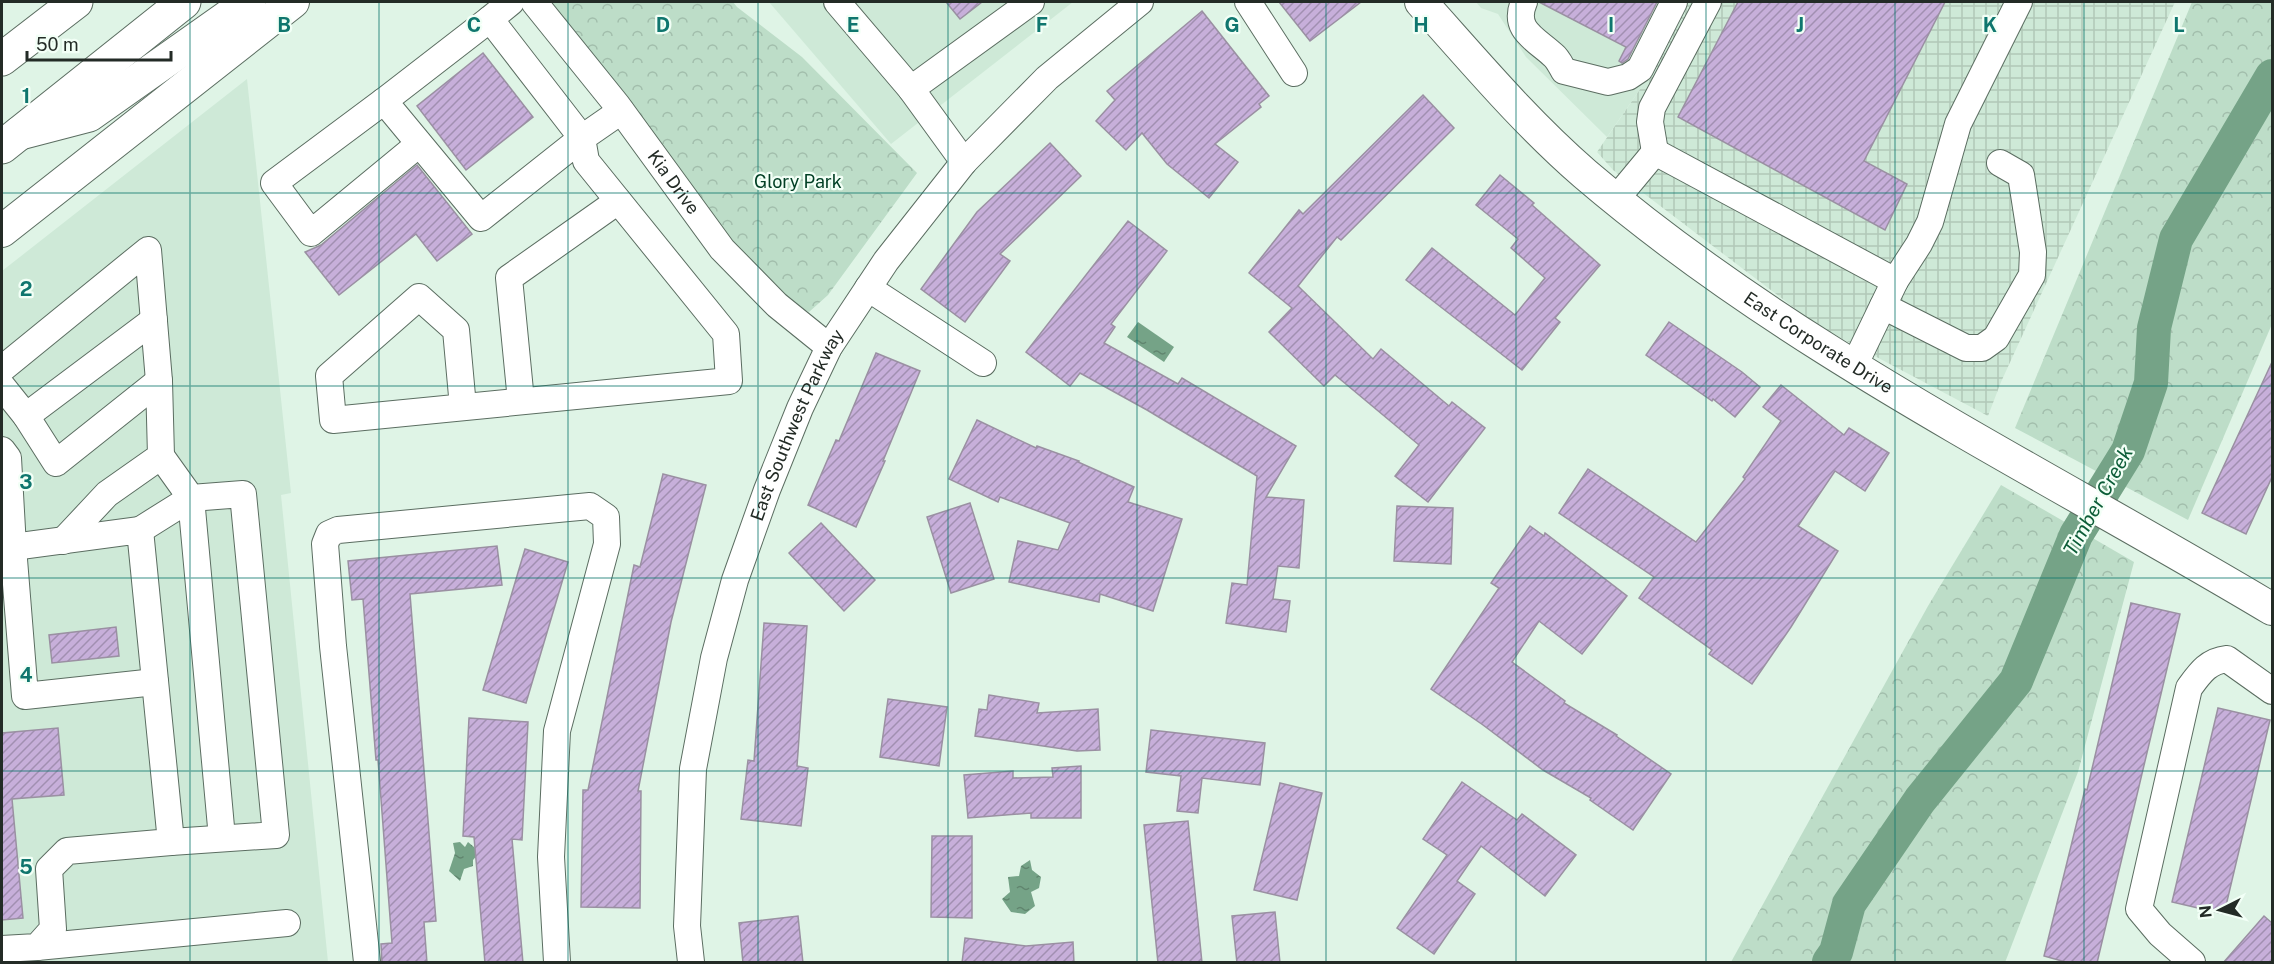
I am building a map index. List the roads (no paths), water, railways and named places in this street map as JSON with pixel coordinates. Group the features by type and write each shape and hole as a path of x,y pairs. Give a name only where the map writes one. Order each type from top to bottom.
{"highway":[{"path":"2,59 76,2"},
{"path":"8,134 153,2"},
{"path":"8,134 184,2"},
{"path":"8,134 89,115 249,2"}],"main road":[{"path":"2,231 293,2"},
{"name":"East Corporate Drive","path":"1421,2 1517,111 1585,174 1711,274 1854,366 1982,444 2156,539 2272,609"}],"street":[{"path":"419,144 311,233 274,183 511,2"},
{"name":"Kia Drive","path":"534,2 624,115 722,249 777,305 830,347"},
{"path":"837,2 911,89 964,162"},
{"path":"911,89 1031,2"},
{"name":"East Southwest Parkway","path":"691,963 687,926 693,769 714,658 735,580 767,490 800,408 830,347 886,261 964,162 1114,10 1140,2"},
{"path":"1248,2 1294,73"},
{"path":"1524,2 1520,11 1522,26 1529,35 1556,57 1564,71 1608,82 1628,77 1640,69 1674,2"},
{"path":"1616,198 1655,152 1650,122 1652,108 1708,2"},
{"path":"1854,366 1895,281 1930,222 1958,124 2019,2"},
{"path":"463,407 456,330 419,297 329,376 333,420 729,381 726,334 586,161 582,138 490,19"},
{"path":"384,101 481,218 582,138 624,115"},
{"path":"1655,152 1895,281"},
{"path":"1883,306 1966,348 1982,348 1996,338 2032,275 2033,252 2021,175 2000,162"},
{"path":"521,401 509,278 618,201"},
{"path":"2,369 148,250 159,381 161,456 191,498 222,838"},
{"path":"868,288 982,363"},
{"path":"26,416 154,320"},
{"path":"2,386 26,416 56,463 159,381"},
{"path":"2,450 8,458 7,546 25,696 155,682"},
{"path":"63,541 107,494 161,456"},
{"path":"7,546 140,530 191,498 243,494 276,835 67,851 49,869 53,929 37,947"},
{"path":"367,963 332,635 325,544 329,534 338,530 590,506 606,517 607,544 557,731 551,857 557,963"},
{"path":"140,530 171,842"},
{"path":"2192,963 2160,934 2139,909 2189,688 2200,672 2215,661 2227,659 2272,691"},
{"path":"2,950 286,923"}],"water":[{"path":"1138,322 1174,347 1164,362 1127,337"},
{"path":"460,842 465,847 468,842 480,852 473,860 473,866 464,869 460,881 449,871 455,853 453,843"},
{"path":"1030,860 1032,870 1041,877 1039,888 1031,892 1035,906 1025,914 1011,912 1002,899 1010,892 1008,877 1019,876 1021,866"}],"waterway":[{"name":"Timber Creek","path":"1829,962 1836,952 1849,904 1920,800 2016,681 2076,535 2128,451 2151,383 2154,328 2176,239 2272,76"}],"park label":[{"name":"Glory Park","path":"798,182"}]}
